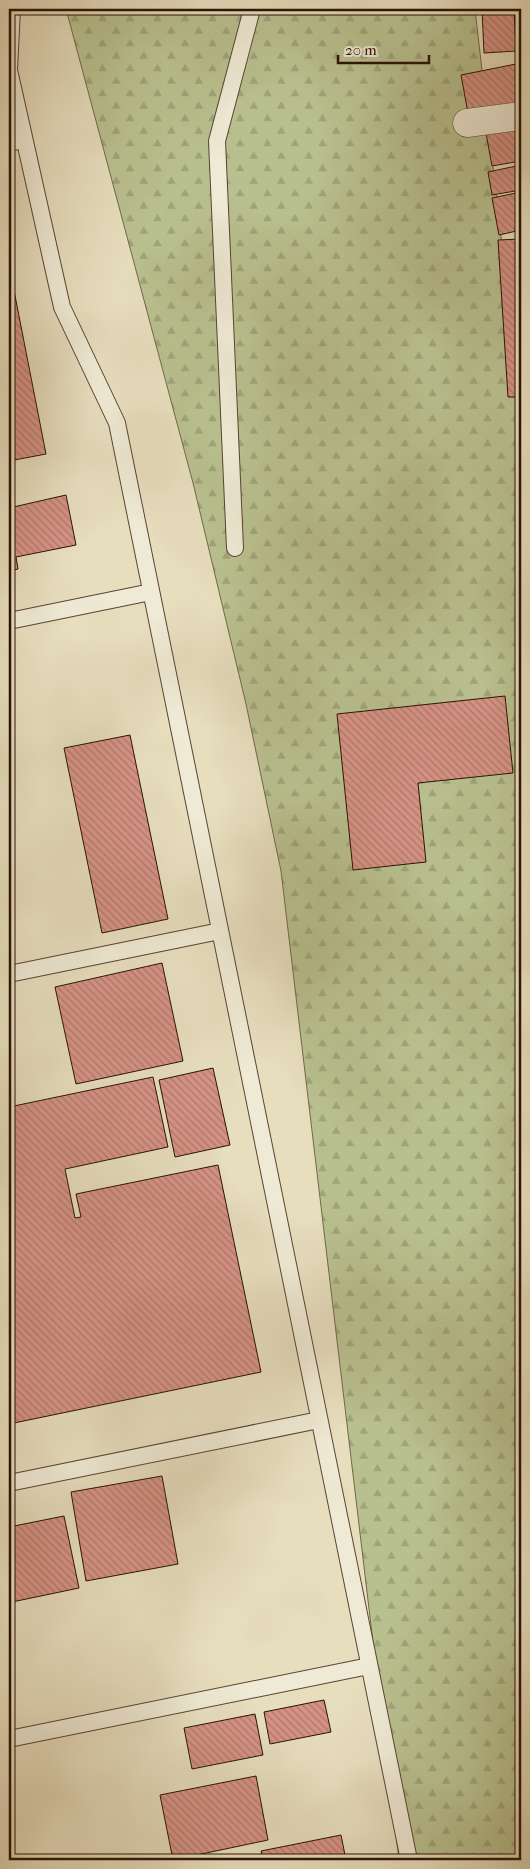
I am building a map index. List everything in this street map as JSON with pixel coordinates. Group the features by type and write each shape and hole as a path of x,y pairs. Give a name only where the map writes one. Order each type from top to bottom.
{"street":[{"path":"468,123 521,116"}],"lane":[{"path":"12,9 9,70 17,142 62,307 117,423 409,1860"},
{"path":"235,548 217,141 252,9"},
{"path":"9,621 151,592"},
{"path":"9,974 220,931"},
{"path":"9,1483 319,1420"},
{"path":"9,1739 369,1666"}],"green space":[{"path":"66,9 475,9 521,412 521,1860 399,1860 281,871 246,704 193,483"}],"building":[{"path":"482,9 514,9 516,51 484,53"},
{"path":"521,63 521,103 468,113 461,75"},
{"path":"521,126 521,161 492,166 486,133"},
{"path":"521,165 521,190 492,195 488,172"},
{"path":"521,192 521,230 499,235 492,198"},
{"path":"521,239 521,397 508,397 498,240"},
{"path":"9,265 46,454 9,461"},
{"path":"66,495 76,545 16,557 18,569 9,571 9,508"},
{"path":"505,696 513,773 418,783 426,862 353,870 337,714"},
{"path":"130,735 168,919 102,933 64,748"},
{"path":"162,963 183,1061 76,1084 55,987"},
{"path":"213,1068 230,1145 175,1157 159,1080"},
{"path":"153,1077 168,1147 65,1169 75,1218 81,1217 76,1194 218,1165 261,1372 9,1424 9,1107"},
{"path":"162,1476 178,1564 86,1581 71,1492"},
{"path":"64,1516 79,1588 12,1602 9,1584 9,1527"},
{"path":"324,1700 331,1732 270,1744 264,1712"},
{"path":"255,1714 263,1755 192,1769 184,1728"},
{"path":"256,1776 268,1840 173,1860 160,1795"},
{"path":"341,1835 346,1860 263,1860 261,1851"}]}
